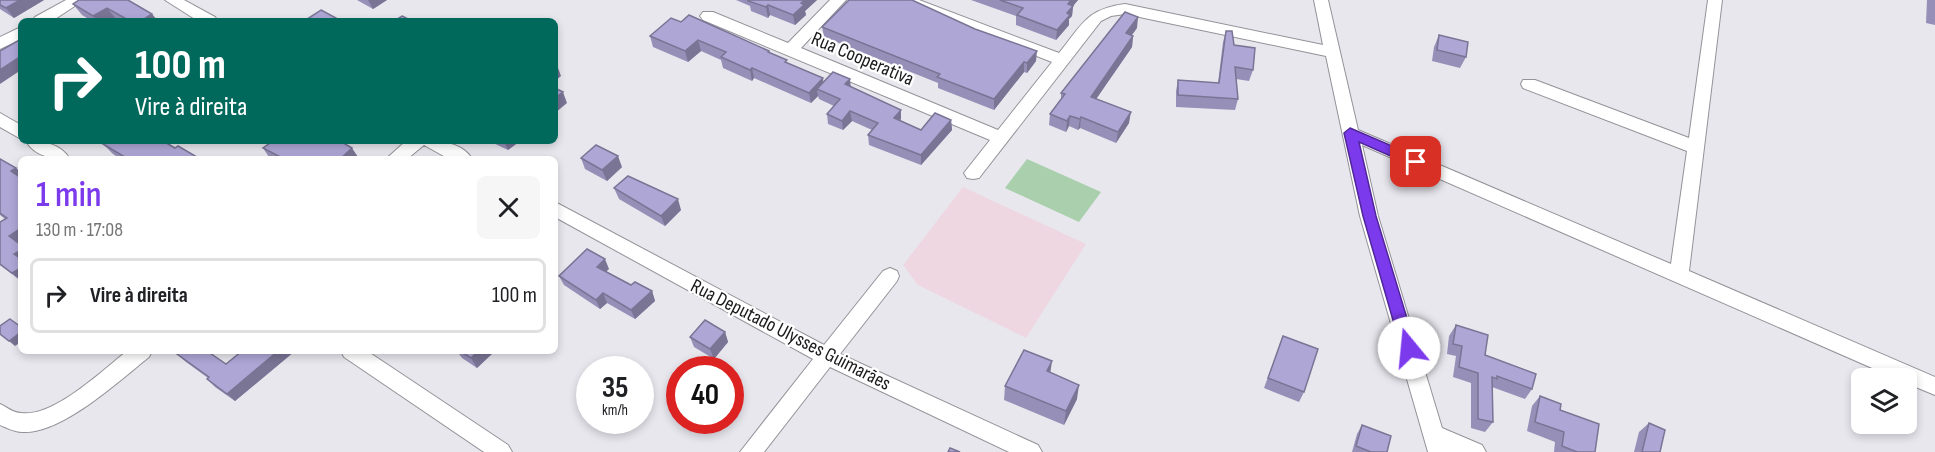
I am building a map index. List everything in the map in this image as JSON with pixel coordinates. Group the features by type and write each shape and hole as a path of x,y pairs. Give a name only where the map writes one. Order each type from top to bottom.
{"street":[{"path":"45,18 77,0"},
{"path":"172,0 205,18"},
{"path":"790,50 839,0"},
{"path":"904,0 1062,60"},
{"path":"1321,0 1369,216 1437,444 1475,452"},
{"path":"1679,277 1715,0"},
{"path":"973,173 1096,16 1108,11 1125,9 1332,52"},
{"name":"Rua Cooperativa","path":"708,16 1001,138"},
{"path":"0,44 18,34"},
{"path":"1529,84 1695,147"},
{"path":"0,119 18,131"},
{"path":"1350,133 1935,386"},
{"path":"38,144 56,156"},
{"path":"399,156 414,144"},
{"path":"436,144 458,156"},
{"name":"Rua Deputado Ulysses Guimarães","path":"558,211 827,357 1031,452"},
{"path":"751,452 890,276"},
{"path":"0,413 8,420 24,423 60,412 138,354"},
{"path":"355,354 501,452"}],"shaded area":[{"path":"963,187 1086,244 1026,338 918,285 903,265"}],"green space":[{"path":"1027,159 1101,192 1079,222 1005,188"}],"building":[{"path":"0,0 20,0 6,8 0,5"},
{"path":"79,0 128,0 152,14 146,18 125,18 107,8 93,16 73,4"},
{"path":"749,0 805,0 801,3 804,5 793,15"},
{"path":"849,0 912,0 975,29 1037,51 1027,63 1024,62 994,99 937,77 940,74 822,27"},
{"path":"1000,0 1071,0 1068,4 1073,6 1067,13 1070,15 1057,30 1017,15 1023,8"},
{"path":"321,10 336,18 309,18"},
{"path":"1125,12 1138,17 1126,33 1133,36 1091,97 1131,112 1118,132 1081,117 1080,119 1070,116 1067,121 1050,114 1065,94 1061,93"},
{"path":"689,15 823,78 809,93 721,57 726,52 698,40 685,51 650,36 671,18 681,22"},
{"path":"1226,31 1232,31 1234,45 1255,48 1253,70 1235,67 1238,99 1178,95 1178,80 1219,83"},
{"path":"1439,35 1468,42 1466,57 1437,50"},
{"path":"18,41 18,58 0,70 0,51"},
{"path":"833,72 850,79 845,84 901,110 894,118 921,130 935,113 951,120 921,155 868,135 878,123 850,111 842,121 827,114 840,99 817,89"},
{"path":"103,144 168,144 175,148 178,146 195,156 123,156"},
{"path":"269,144 345,144 352,148 343,156 278,156 263,148"},
{"path":"596,145 618,156 602,170 581,158"},
{"path":"0,159 16,168 11,171 18,176 18,230 9,236 18,243 18,252 14,254 18,257 18,270 12,273 0,264 0,222 7,218 0,213"},
{"path":"628,176 678,199 661,216 614,188"},
{"path":"587,249 605,259 597,267 631,285 635,282 652,291 631,310 603,293 596,300 559,276"},
{"path":"10,319 18,325 18,334 9,341 0,334 0,326"},
{"path":"705,320 725,332 710,349 690,337"},
{"path":"1456,325 1488,335 1485,355 1536,374 1532,389 1497,376 1497,379 1492,377 1493,422 1478,419 1478,373 1459,367 1462,346 1453,344"},
{"path":"1283,336 1318,349 1304,392 1268,378"},
{"path":"1024,350 1052,361 1047,371 1079,385 1066,411 1005,386"},
{"path":"177,354 211,354 226,364 238,354 274,354 227,394 207,379 209,377"},
{"path":"1540,396 1561,404 1560,410 1599,424 1595,452 1577,452 1562,446 1564,432 1535,422"},
{"path":"1649,423 1665,430 1660,452 1642,452"},
{"path":"1362,425 1391,436 1387,452 1371,452 1356,446"},
{"path":"950,448 960,452 948,452"}],"route":[{"path":"1409,348 1369,216 1350,133 1416,162"}]}
